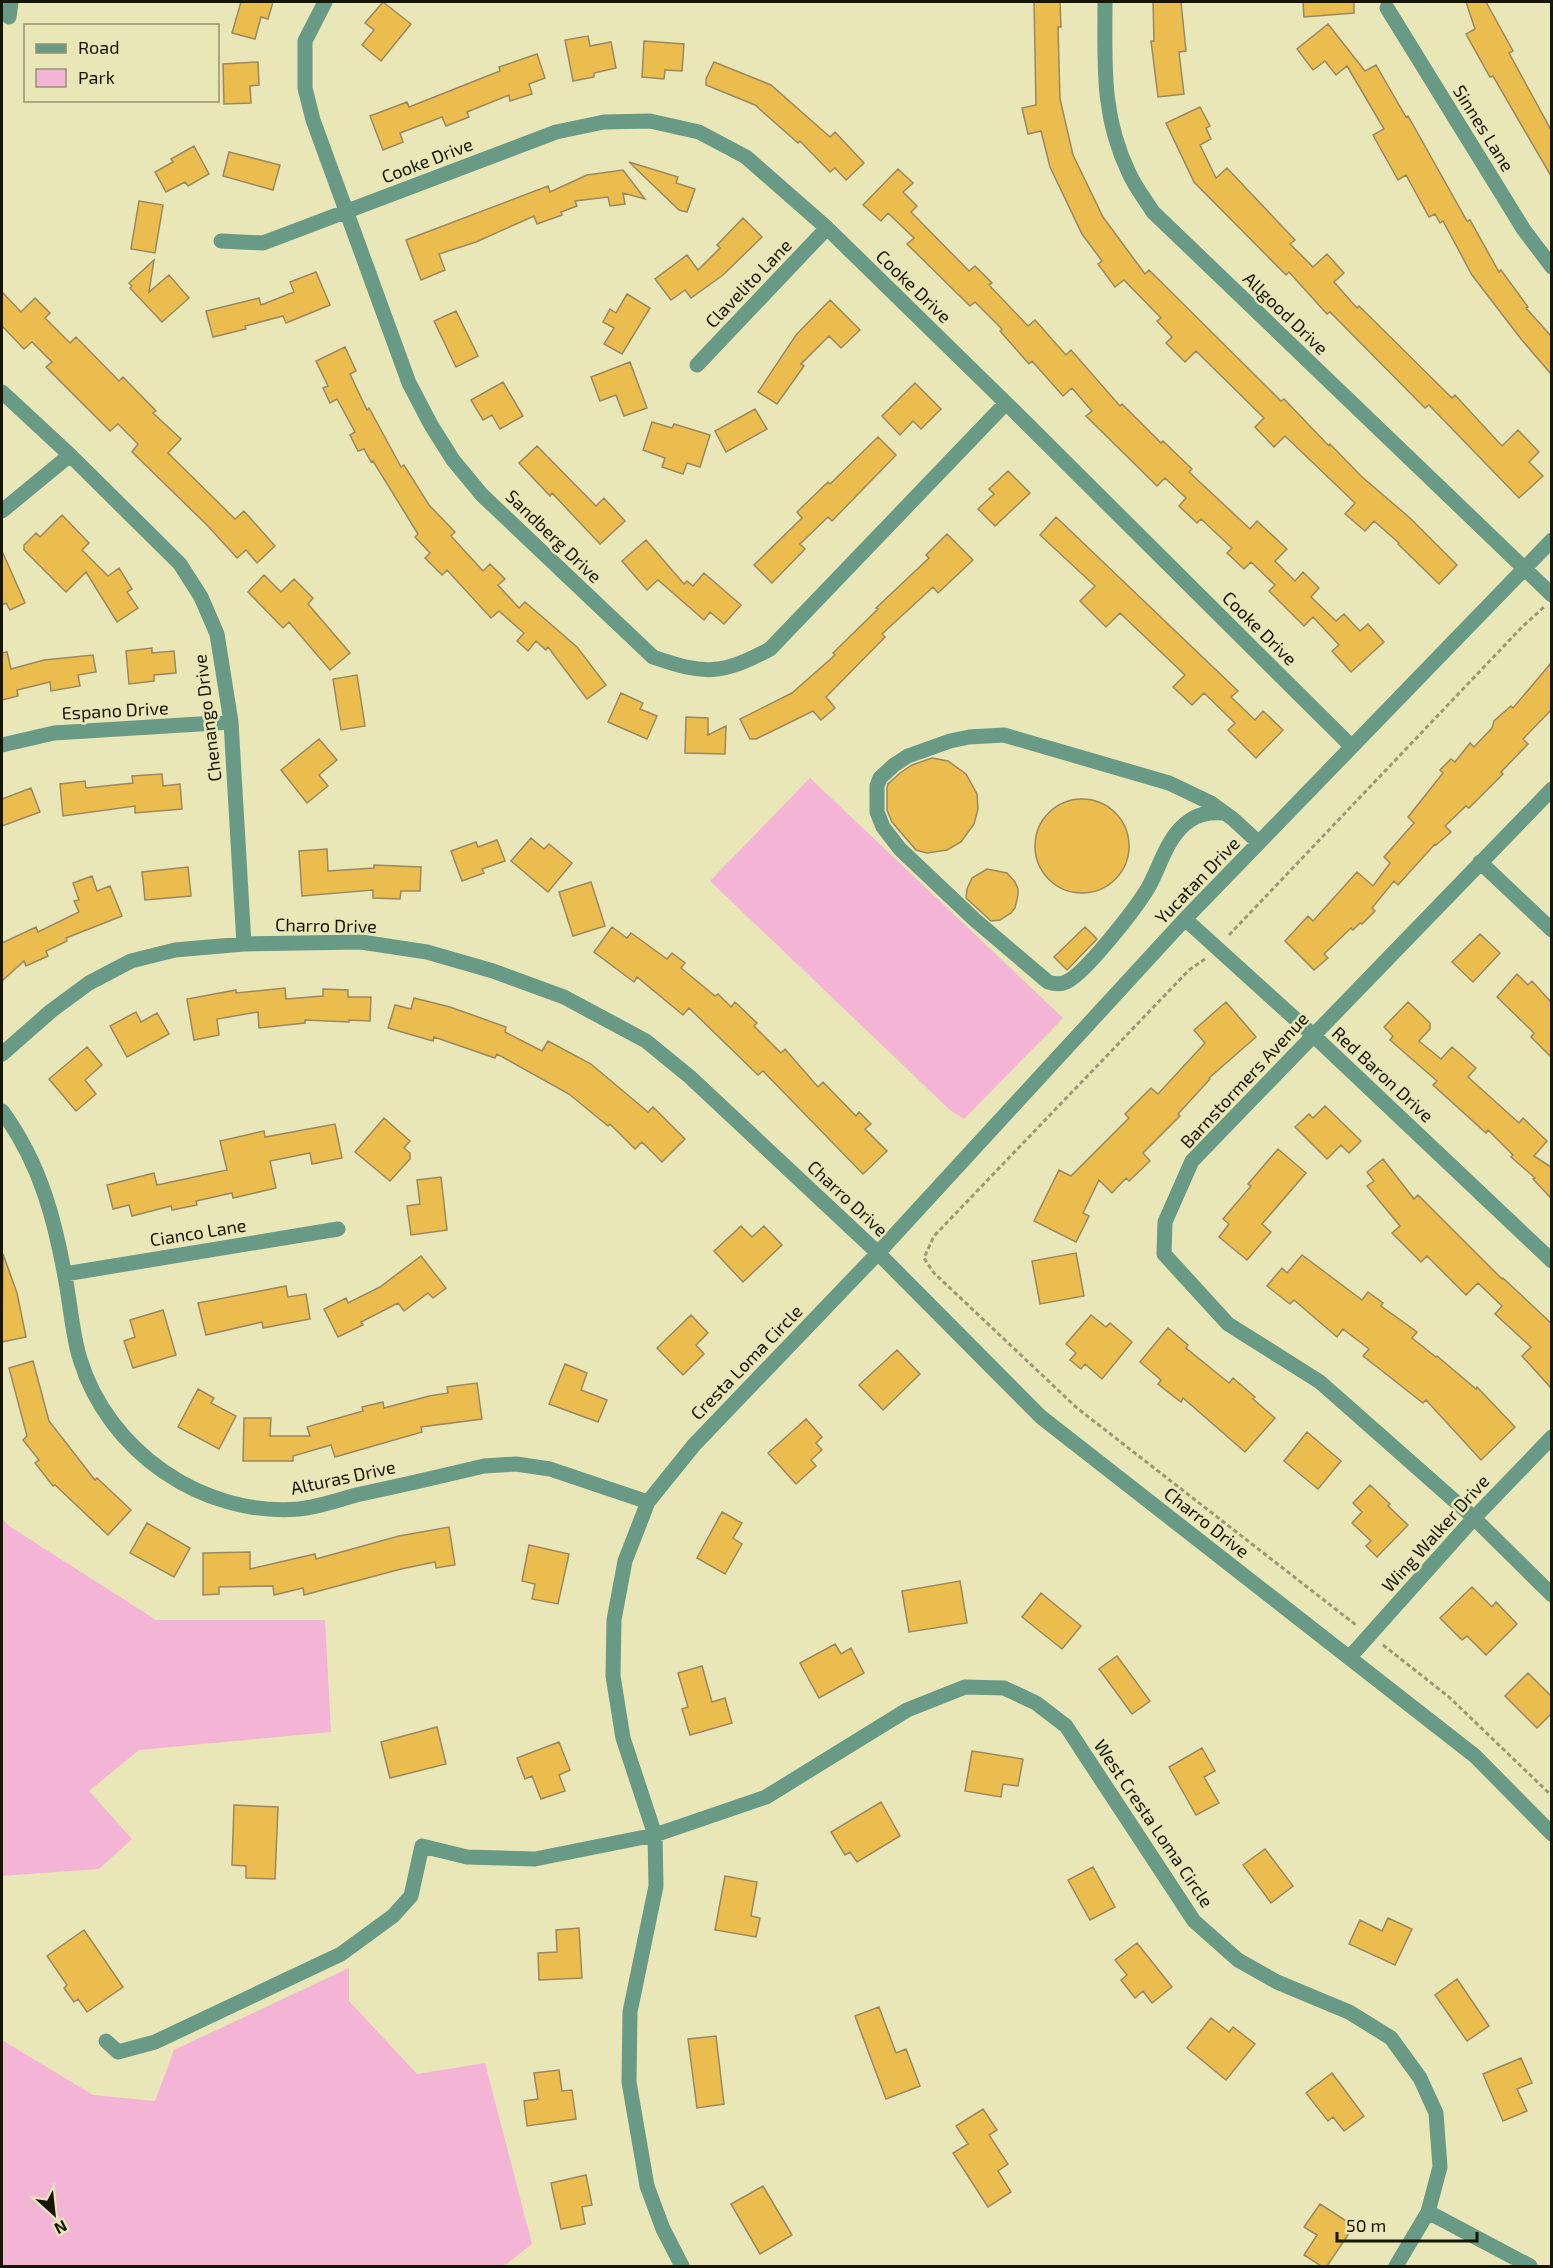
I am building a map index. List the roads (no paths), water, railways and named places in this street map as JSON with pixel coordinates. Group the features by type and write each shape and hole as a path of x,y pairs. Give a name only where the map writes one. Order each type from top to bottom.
{"street":[{"name":"Sandberg Drive","path":"325,2 305,41 305,88 313,120 409,382 431,425 453,460 482,495 652,657 683,667 713,671 741,665 770,650 1006,403"},
{"name":"Allgood Drive","path":"1105,2 1104,87 1113,132 1129,173 1153,212 1551,595"},
{"name":"Sinnes Lane","path":"1387,8 1524,230 1551,267"},
{"name":"Cooke Drive","path":"221,241 262,243 556,132 603,122 650,121 699,132 746,157 827,228 1351,746"},
{"name":"Clavelito Lane","path":"697,365 827,228"},
{"name":"Chenango Drive","path":"2,392 70,455 180,564 201,597 217,634 231,722 244,944"},
{"path":"2,511 70,455"},
{"name":"Yucatan Drive","path":"878,1253 1185,919 1551,540"},
{"name":"Espano Drive","path":"2,745 54,733 231,722"},
{"path":"1224,813 1207,813 1196,816 1177,832 1131,914 1080,972 1064,983 1056,984 1048,982 975,920 900,849 882,827 876,800 880,778 908,756 950,741 969,737 1004,735 1169,783 1224,813 1259,843"},
{"name":"Barnstormers Avenue","path":"1551,789 1192,1161 1165,1222 1164,1254 1228,1324 1320,1382 1474,1518 1551,1595"},
{"path":"1480,862 1551,930"},
{"name":"Red Baron Drive","path":"1185,919 1313,1035 1551,1261"},
{"name":"Charro Drive","path":"2,1054 51,1011 89,983 131,961 175,950 244,944 361,942 427,952 493,971 564,997 646,1041 690,1077 878,1253 1041,1417 1475,1756 1551,1834"},
{"name":"Alturas Drive","path":"2,1111 31,1158 49,1203 65,1274 80,1359 96,1396 113,1425 143,1458 180,1482 215,1499 258,1508 299,1509 484,1466 516,1464 550,1469 648,1502"},
{"name":"Cianco Lane","path":"65,1274 338,1229"},
{"name":"Cresta Loma Circle","path":"682,2266 663,2229 647,2186 629,2082 630,2012 656,1886 655,1835 623,1738 613,1676 614,1620 625,1561 648,1502 694,1445 878,1253"},
{"name":"Wing Walker Drive","path":"1349,1658 1474,1518 1551,1437"},
{"name":"West Cresta Loma Circle","path":"106,2041 118,2052 155,2042 341,1954 393,1916 411,1896 422,1846 467,1857 535,1859 655,1835 766,1797 907,1710 965,1687 1004,1688 1036,1703 1066,1726 1194,1921 1238,1960 1277,1982 1349,2012 1391,2038 1420,2078 1436,2113 1440,2167 1428,2212 1396,2266"},
{"path":"1428,2212 1530,2266"}]}
